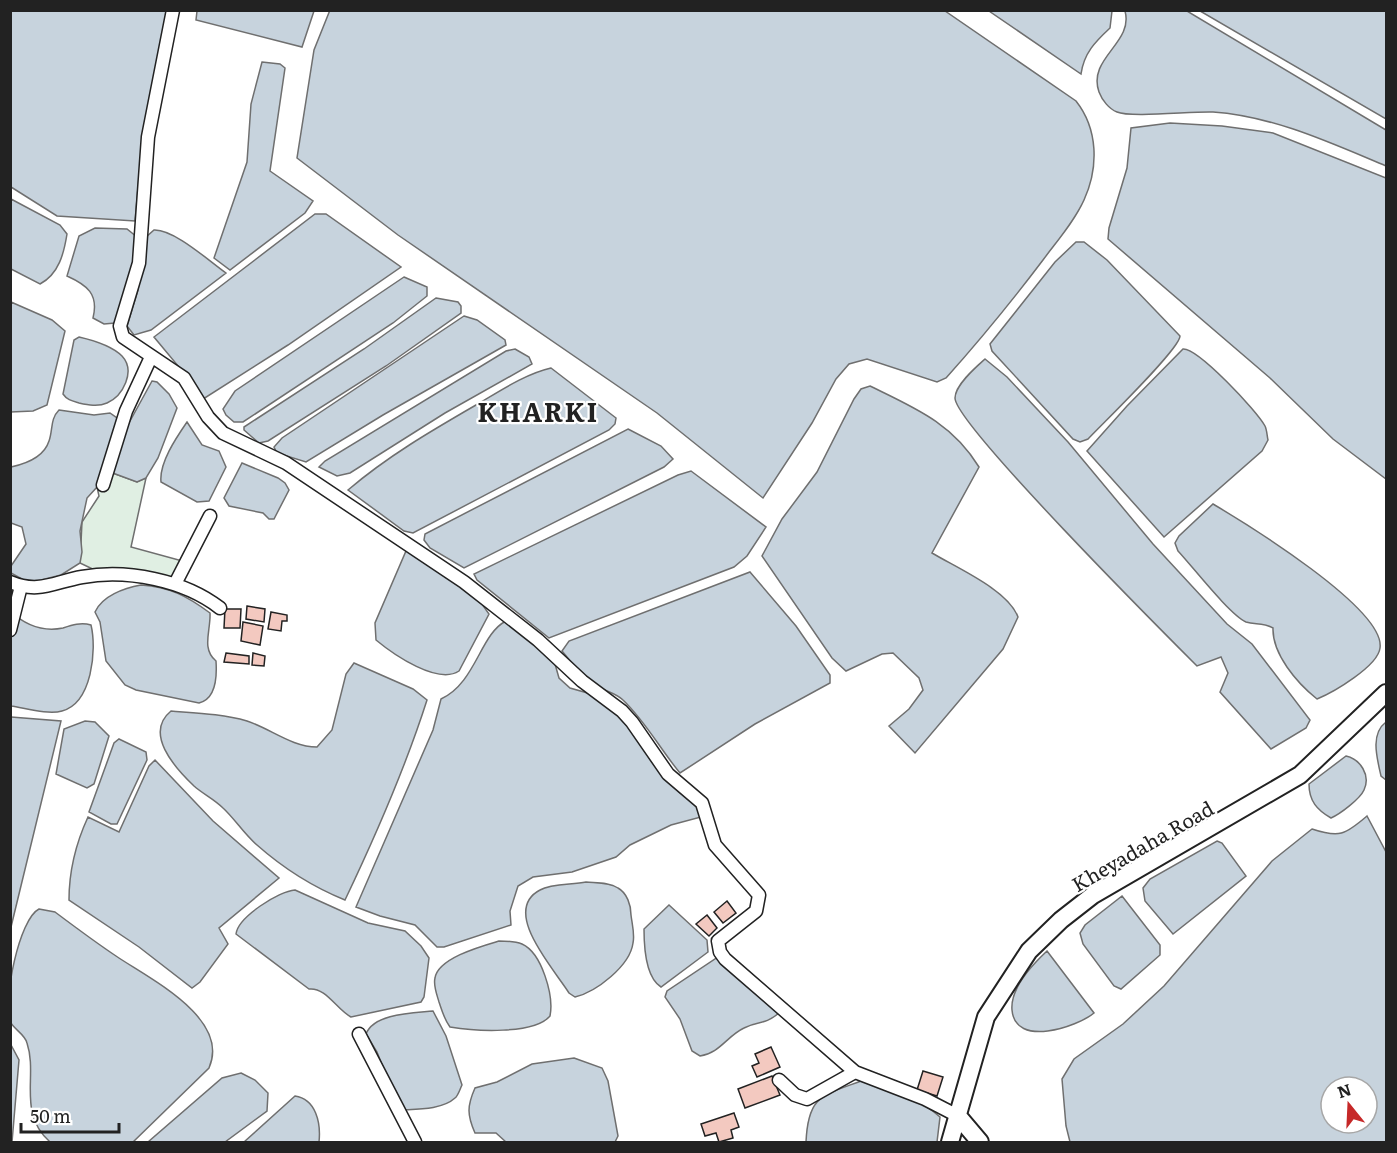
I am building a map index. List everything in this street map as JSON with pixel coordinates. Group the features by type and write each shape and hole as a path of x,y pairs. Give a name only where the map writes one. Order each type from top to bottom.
{"main road":[{"name":"Kheyadaha Road","path":"950,1143 986,1017 1029,951 1061,920 1093,895 1300,775 1386,693"},
{"path":"958,1116 980,1143"}],"street":[{"path":"173,10 148,137 139,263 120,331 123,337 184,378 208,417 223,433 286,463 464,582 538,640 582,681 632,722 668,774 702,803 715,845 759,895 756,911 718,941 720,952 855,1072 926,1099 958,1116"},
{"path":"103,485 126,411 151,357"},
{"path":"175,584 210,516"},
{"path":"10,630 16,584 38,588 97,575 140,577 175,584 207,597 220,608"},
{"path":"358,1034 415,1143"},
{"path":"779,1080 795,1095 807,1099 855,1072"}],"green space":[{"path":"101,472 110,472 137,482 146,478 131,547 186,562 175,584 103,574 80,563 82,522 99,496 97,487"}],"shaded area":[{"path":"330,10 945,11 1076,101 1089,124 1092,136 1094,162 1092,175 1084,200 1065,231 1008,305 946,378 937,382 867,359 849,364 836,379 812,423 763,498 657,413 398,235 297,158 314,50"},
{"path":"10,11 170,11 143,132 135,221 57,216 11,187"},
{"path":"197,11 314,11 302,47 196,20"},
{"path":"989,11 1112,11 1110,28 1091,48 1081,74"},
{"path":"1125,11 1187,11 1386,130 1386,166 1301,132 1258,119 1213,112 1124,114 1114,111 1102,98 1097,80 1104,60 1123,32 1126,22"},
{"path":"1200,11 1386,11 1386,119"},
{"path":"262,62 280,64 285,68 270,171 313,201 305,213 230,270 214,258 247,162 251,104"},
{"path":"1170,123 1222,126 1273,133 1386,178 1386,479 1333,439 1270,378 1108,239 1109,228 1127,168 1131,128"},
{"path":"11,199 60,225 67,234 62,256 56,269 40,284 11,269"},
{"path":"315,214 326,214 401,267 288,345 200,401 186,388 179,367 154,337"},
{"path":"95,228 127,229 137,237 135,271 115,323 104,324 93,318 94,303 90,291 67,276 79,236"},
{"path":"154,230 162,231 181,240 226,273 151,330 134,335 127,326 138,290 145,238"},
{"path":"1076,242 1084,242 1107,260 1180,336 1177,344 1139,387 1088,439 1080,442 1073,439 992,351 990,344 1055,262"},
{"path":"404,277 427,287 427,296 393,323 243,422 234,422 226,415 223,409 235,391"},
{"path":"436,298 458,302 461,306 461,313 386,366 268,441 259,443 244,430 244,427 364,349"},
{"path":"11,302 52,320 65,331 47,405 33,411 11,412"},
{"path":"464,316 477,320 505,340 506,345 306,462 277,453 274,447 282,438"},
{"path":"79,337 113,349 126,362 128,376 126,383 118,395 107,403 82,404 66,398 63,394 74,340"},
{"path":"515,349 529,357 532,364 445,413 350,473 337,476 319,467 325,461 506,351"},
{"path":"1183,349 1201,358 1239,395 1260,418 1267,431 1268,440 1262,451 1164,537 1087,451"},
{"path":"985,359 1007,377 1068,442 1153,544 1227,624 1252,644 1310,720 1306,728 1271,749 1220,692 1228,673 1221,657 1197,666 1064,530 988,446 964,416 955,398 962,382"},
{"path":"551,368 616,418 615,424 609,430 413,533 404,531 348,490 394,455 443,424 532,374"},
{"path":"152,381 157,382 169,394 177,408 158,458 146,478 137,482 110,472 124,432"},
{"path":"870,386 917,410 945,428 957,439 979,467 932,553 993,589 1004,598 1018,617 1003,649 915,753 889,726 909,709 923,690 919,678 893,653 882,654 846,671 832,658 762,556 782,519 817,472 854,399 861,389"},
{"path":"59,410 94,415 110,413 117,418 117,427 97,487 87,498 80,531 82,552 80,563 61,575 29,583 11,573 11,566 26,544 22,527 11,523 11,467 28,462 47,447 53,421"},
{"path":"187,422 202,445 219,451 226,467 209,501 197,502 161,482 165,459"},
{"path":"628,429 661,446 673,459 664,467 464,568 430,548 424,540 425,534"},
{"path":"242,463 278,478 289,490 274,519 269,519 263,513 229,506 224,498"},
{"path":"691,471 766,527 747,556 734,567 549,638 477,580 474,574 678,475"},
{"path":"1213,504 1311,568 1361,612 1376,631 1380,648 1372,663 1344,685 1317,699 1302,685 1281,658 1273,628 1246,622 1239,617 1178,551 1175,543 1179,536"},
{"path":"406,551 416,554 477,597 489,614 459,671 440,674 428,671 405,660 376,640 375,623"},
{"path":"750,572 796,626 830,675 830,683 755,724 680,773 631,708 620,698 588,678 562,651 569,641"},
{"path":"141,585 178,593 210,613 208,645 211,656 216,661 216,673 212,692 205,701 199,703 136,690 125,685 106,661 100,622 95,612 108,597"},
{"path":"10,611 28,624 41,628 56,629 80,624 91,625 93,648 90,674 80,698 72,706 62,711 50,712 11,706"},
{"path":"506,621 553,657 559,678 570,688 591,694 620,715 679,792 700,807 701,817 671,825 630,845 616,857 572,872 533,877 518,886 510,911 511,925 444,947 437,947 415,925 356,907 433,730 441,699 453,692 462,682 490,636"},
{"path":"354,663 413,689 427,700 389,802 345,900 299,876 252,841 223,808 194,786 178,769 165,750 160,729 163,720 171,711 209,714 247,721 290,741 317,747 332,730 346,674"},
{"path":"10,717 61,721 11,927"},
{"path":"85,721 95,722 109,736 94,784 87,788 56,774 64,729"},
{"path":"1386,722 1386,780 1381,776 1376,740 1381,727"},
{"path":"119,739 146,752 147,760 117,824 111,824 89,812 114,743"},
{"path":"1346,756 1356,760 1363,768 1366,784 1362,794 1354,802 1331,818 1315,804 1310,795 1309,784"},
{"path":"155,760 213,821 279,878 219,928 228,944 200,982 192,988 139,947 69,900 74,857 88,817 119,832 149,766"},
{"path":"1367,816 1386,852 1386,1142 1070,1142 1066,1126 1062,1079 1074,1059 1123,1024 1164,986 1272,861 1312,829 1335,834 1347,831"},
{"path":"1217,841 1222,843 1246,876 1173,934 1145,901 1143,888 1150,879"},
{"path":"586,882 611,885 624,893 630,907 634,940 631,952 611,977 592,990 575,997 569,993 534,941 526,912 529,900 540,890 556,885"},
{"path":"295,890 368,923 405,931 421,946 429,958 424,997 421,1002 351,1017 326,995 315,989 309,989 236,934 244,920 260,906 279,895"},
{"path":"1122,896 1160,945 1160,955 1121,989 1114,986 1083,944 1080,933 1085,925"},
{"path":"669,905 707,940 708,952 661,987 649,969 645,952 644,929"},
{"path":"39,909 55,912 108,951 165,988 198,1016 208,1032 213,1050 209,1068 133,1142 50,1142 40,1131 34,1119 31,1107 31,1068 27,1043 10,1021 8,1011 11,979 19,943 32,916"},
{"path":"499,941 522,944 535,956 541,965 548,987 550,1016 542,1022 518,1029 473,1030 450,1027 443,1015 436,990 435,981 438,971 444,964 462,954"},
{"path":"1047,951 1094,1013 1061,1028 1035,1031 1024,1028 1016,1022 1012,1002 1018,985"},
{"path":"718,957 779,1013 769,1020 744,1028 718,1048 700,1056 692,1051 680,1019 665,997 667,991"},
{"path":"433,1011 446,1036 462,1085 456,1097 443,1105 400,1110 377,1052 366,1034 370,1027 386,1018"},
{"path":"10,1043 19,1060 12,1142 10,1142"},
{"path":"574,1058 602,1068 608,1081 618,1136 615,1142 506,1142 496,1133 475,1133 470,1121 469,1110 475,1088 497,1082 532,1064"},
{"path":"241,1073 255,1080 268,1093 267,1111 225,1142 148,1142 222,1078"},
{"path":"861,1081 903,1095 922,1104 940,1117 937,1142 806,1142 810,1115 819,1100 836,1090"},
{"path":"295,1096 308,1102 316,1113 319,1142 244,1142"}],"building":[{"path":"247,606 265,609 264,622 246,619"},
{"path":"225,609 241,609 240,628 224,628"},
{"path":"271,612 287,615 287,621 282,621 281,631 268,629"},
{"path":"243,622 263,626 260,645 241,641"},
{"path":"226,653 249,656 249,664 224,662"},
{"path":"253,653 265,656 264,666 252,665"},
{"path":"727,901 736,913 723,923 714,912"},
{"path":"707,915 717,928 709,936 696,924"},
{"path":"771,1047 780,1067 757,1077 752,1066 759,1063 755,1054"},
{"path":"923,1071 943,1077 937,1096 917,1090"},
{"path":"772,1076 780,1095 745,1108 738,1089"},
{"path":"734,1113 739,1127 731,1130 733,1138 719,1142 716,1133 705,1136 701,1124"}],"district":[{"name":"KHARKI","path":"538,410"}]}
